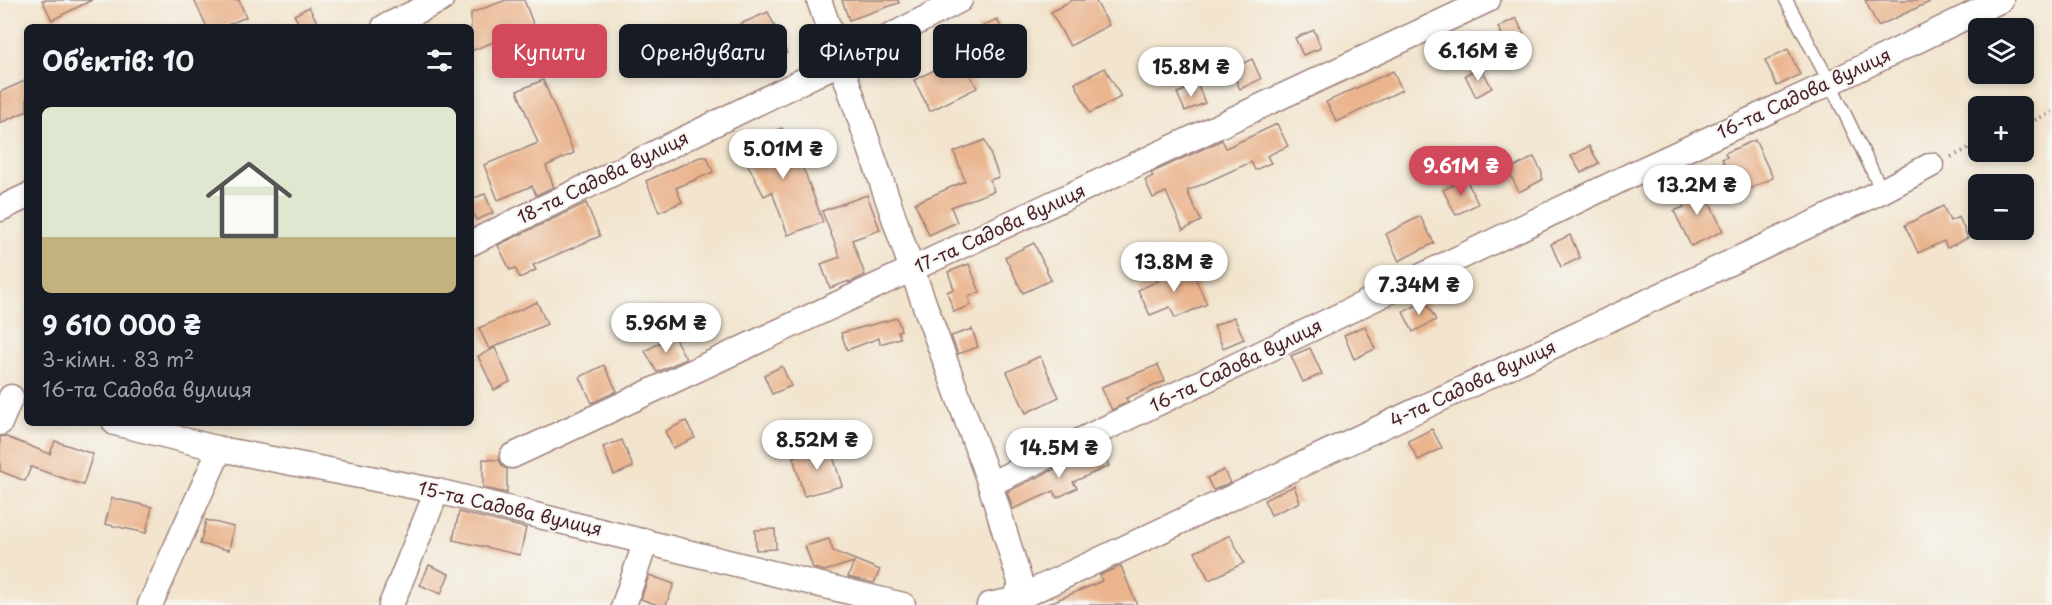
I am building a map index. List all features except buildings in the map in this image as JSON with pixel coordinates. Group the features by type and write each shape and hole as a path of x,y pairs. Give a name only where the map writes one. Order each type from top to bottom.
{"street":[{"path":"390,24 441,0"},
{"path":"819,0 828,24"},
{"name":"18-та Садова вулиця","path":"914,24 960,0"},
{"name":"17-та Садова вулиця","path":"512,456 1488,0"},
{"name":"16-та Садова вулиця","path":"990,484 1624,178 1830,83 2001,0"},
{"name":"18-та Садова вулиця","path":"474,242 808,78"},
{"path":"846,78 912,270 990,484 1021,585 1014,600 989,605"},
{"name":"4-та Садова вулиця","path":"1014,600 1882,191 1931,165"},
{"path":"0,209 24,197"},
{"path":"0,423 13,397"},
{"name":"15-та Садова вулиця","path":"127,426 220,449 437,491 903,605"},
{"path":"150,605 220,449"},
{"path":"391,605 437,491"},
{"path":"624,605 646,541"}],"lane":[{"path":"1786,0 1830,83 1882,191"}],"path":[{"path":"2034,120 2052,112"},
{"path":"1931,165 1968,148"}]}
